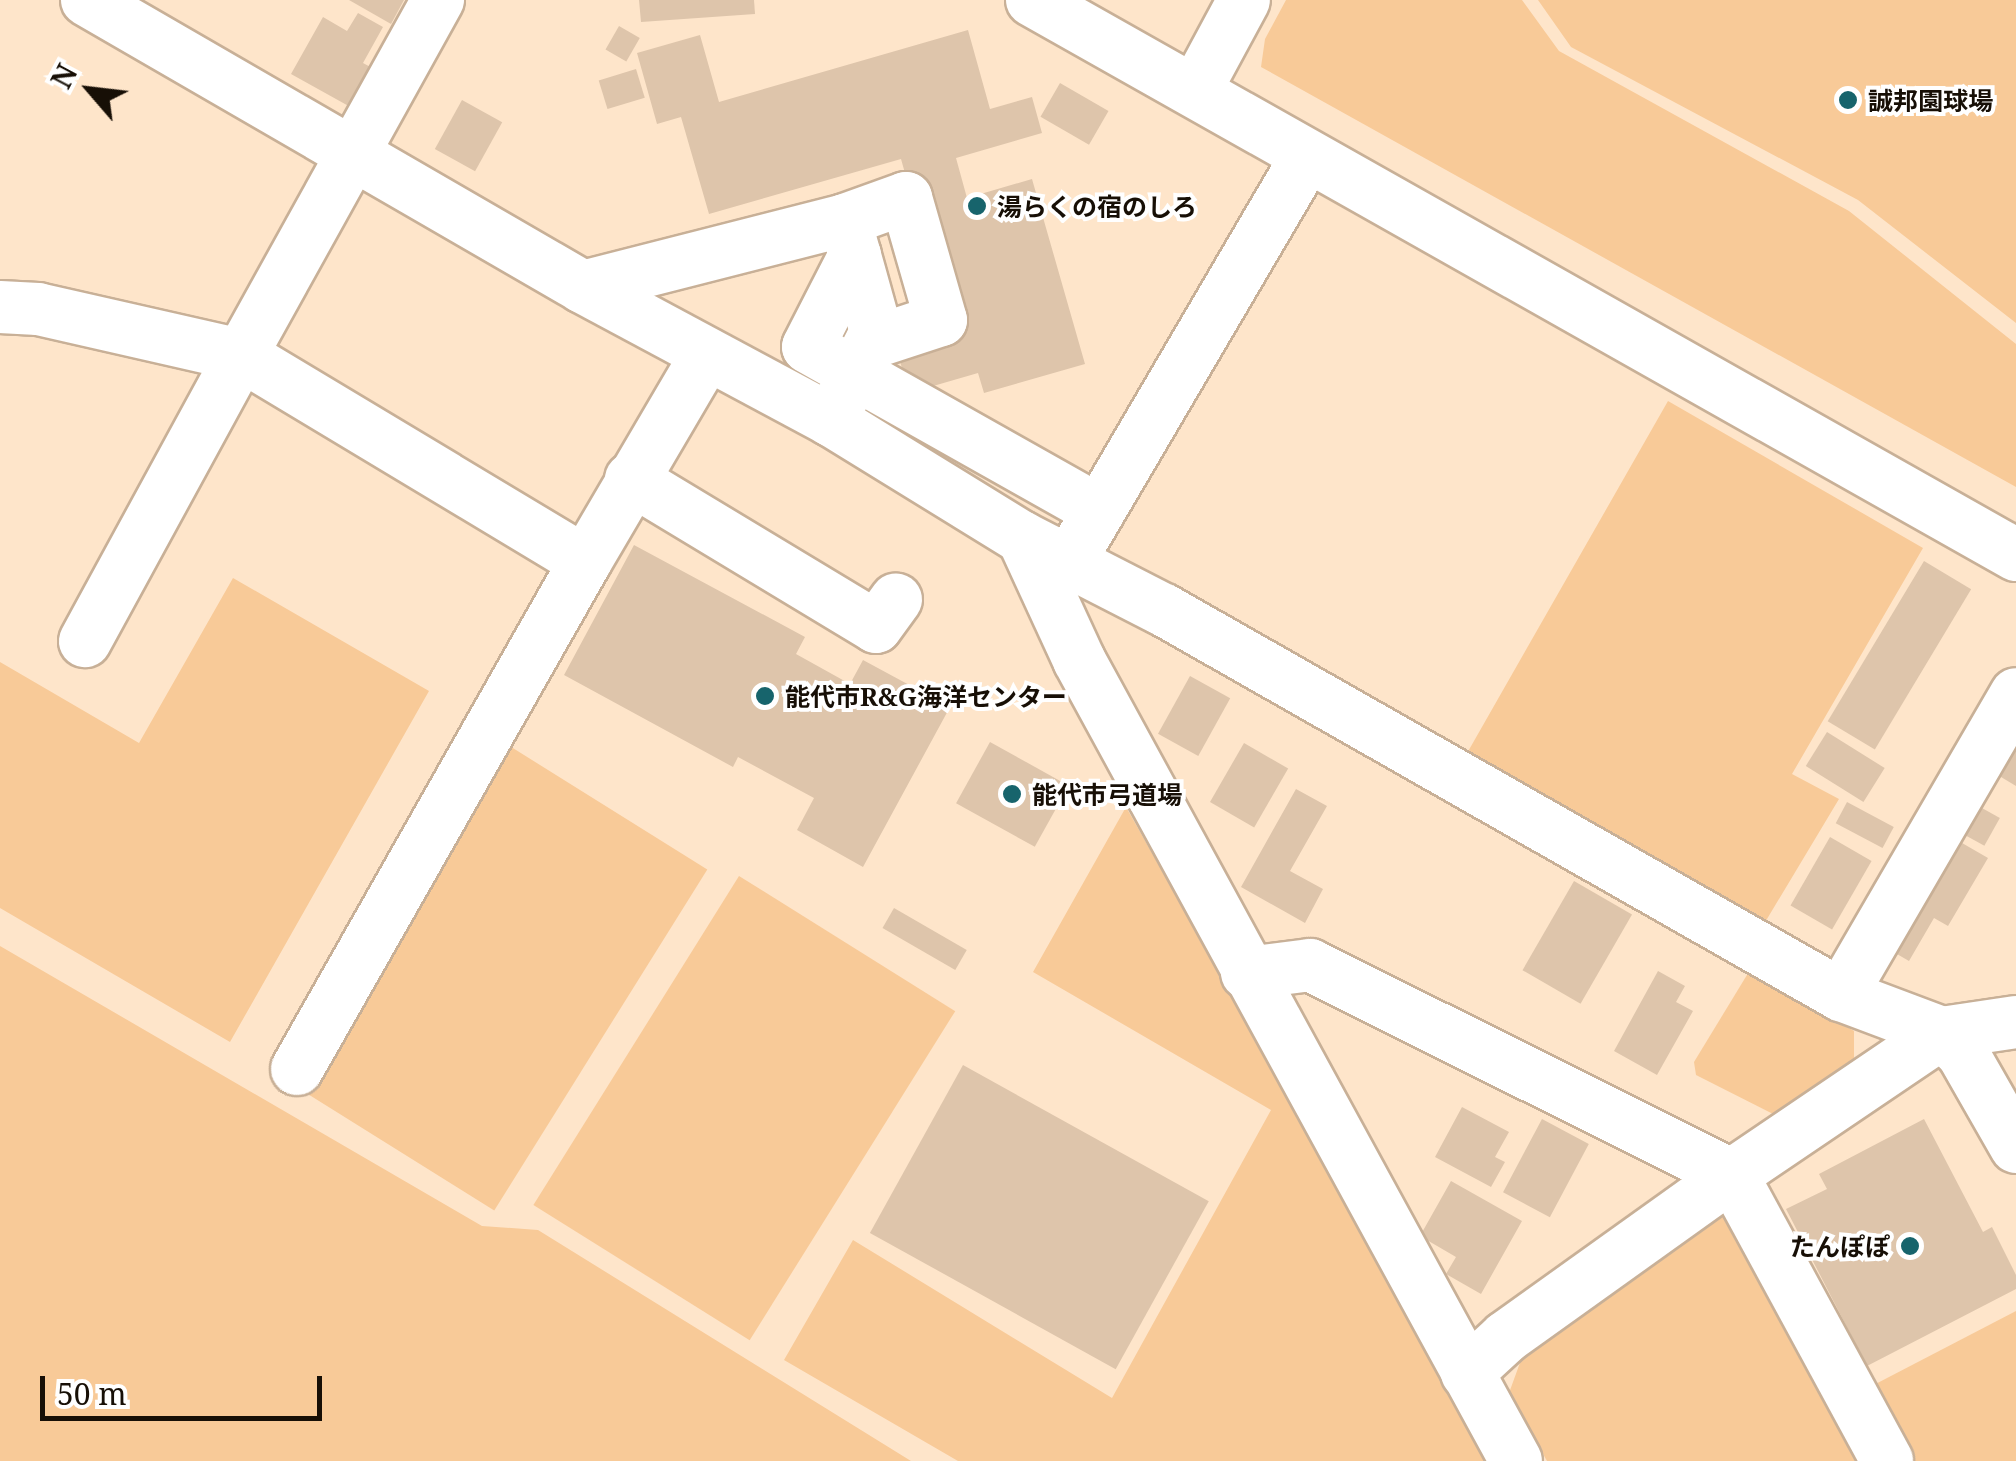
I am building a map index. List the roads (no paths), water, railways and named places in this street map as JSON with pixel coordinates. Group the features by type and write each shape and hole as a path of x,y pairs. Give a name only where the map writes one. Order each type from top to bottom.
{"street":[{"path":"87,0 583,288 831,420 1022,538 1841,995 1942,1032 1963,1054 2016,1146"},
{"path":"86,641 438,0"},
{"path":"1195,92 1244,0"},
{"path":"1038,2 1305,160 2016,555"},
{"path":"1070,562 1305,160"},
{"path":"583,288 850,238 906,198 940,320 863,358"},
{"path":"831,420 876,332 850,238"},
{"path":"0,307 38,308 242,355 586,562"},
{"path":"297,1069 630,479 707,354"},
{"path":"863,358 1099,511"},
{"path":"630,479 876,627 896,599"},
{"path":"1022,538 1079,660 1516,1461"},
{"path":"1841,995 2016,694"},
{"path":"1247,972 1310,964 1732,1175 1886,1461"},
{"path":"1467,1374 1506,1337 1732,1175 1942,1032 2016,1022"}],"place":[{"name":"誠邦園球場","path":"1848,100"},
{"name":"湯らくの宿のしろ","path":"977,206"},
{"name":"能代市R&G海洋センター","path":"765,696"},
{"name":"能代市弓道場","path":"1012,794"},
{"name":"たんぽぽ","path":"1910,1246"}]}
